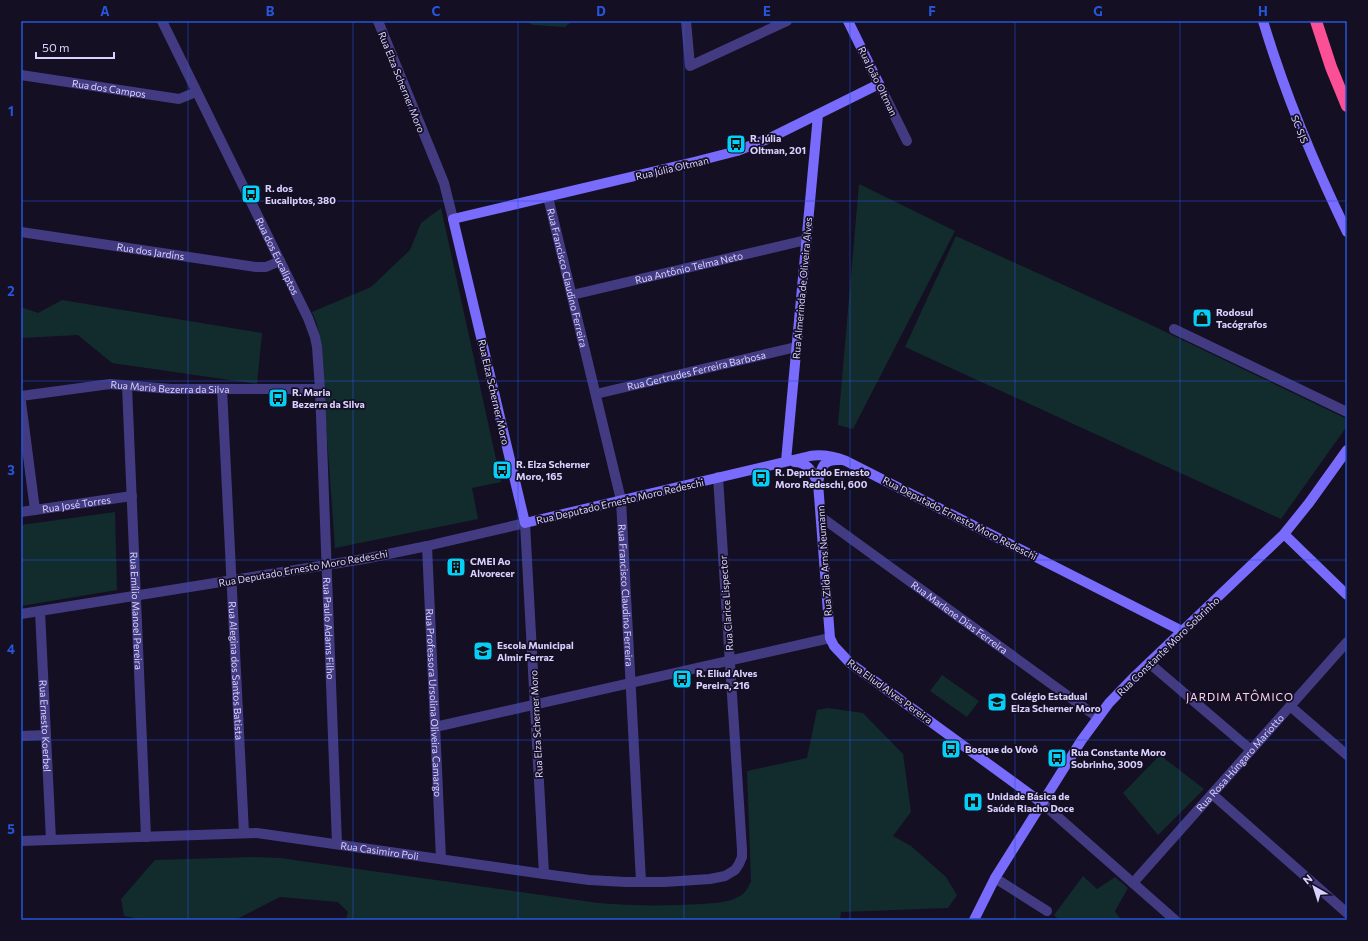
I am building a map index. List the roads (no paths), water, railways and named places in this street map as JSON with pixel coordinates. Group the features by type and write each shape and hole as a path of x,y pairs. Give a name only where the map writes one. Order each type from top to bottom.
{"highway":[{"path":"1316,21 1331,67 1347,106"}],"street":[{"name":"Rua dos Eucaliptos","path":"162,21 314,332 317,347 320,389"},
{"name":"Rua Elza Scherner Moro","path":"378,21 444,184 525,523 544,874"},
{"path":"686,21 690,66 788,21"},
{"name":"Rua João Oltman","path":"848,21 907,141"},
{"name":"SC SJS","path":"1262,21 1293,111 1312,158 1347,232"},
{"name":"Rua dos Campos","path":"21,75 179,100 196,92"},
{"name":"Rua Júlia Oltman","path":"453,218 731,153 770,138 879,84"},
{"name":"Rua Almerinda de Oliveira Alves","path":"786,461 818,115"},
{"name":"Rua Francisco Claudino Ferreira","path":"548,197 622,500 641,882"},
{"name":"Rua dos Jardins","path":"21,232 256,267 266,267 280,262"},
{"name":"Rua Antônio Telma Neto","path":"572,295 806,240"},
{"path":"1174,329 1347,412"},
{"name":"Rua Gertrudes Ferreira Barbosa","path":"596,394 796,347"},
{"name":"Rua Maria Bezerra da Silva","path":"21,396 110,384 171,389 320,389"},
{"name":"Rua Emílio Manoel Pereira","path":"127,386 146,837"},
{"name":"Rua Alegina dos Santos Batista","path":"222,389 244,833"},
{"name":"Rua Paulo Adams Filho","path":"320,389 337,844"},
{"path":"21,402 35,510"},
{"name":"Rua Constante Moro Sobrinho","path":"974,920 995,878 1097,717 1120,690 1284,534 1309,503 1347,450"},
{"name":"Rua Deputado Ernesto Moro Redeschi","path":"21,614 327,565 427,546 821,454 833,456 846,461 1182,631"},
{"name":"Rua Zilda Arns Neumann","path":"830,638 818,483 820,470 823,464 835,460 846,461"},
{"name":"Rua Zilda Arns Neumann","path":"786,461 805,464 809,467 818,483"},
{"name":"Rua Clarice Lispector","path":"718,477 742,850 742,857 735,870"},
{"name":"Rua José Torres","path":"21,512 132,496"},
{"name":"Rua Marlene Dias Ferreira","path":"821,517 1097,717"},
{"path":"1284,534 1347,595"},
{"name":"Rua Professora Ursolina Oliveira Camargo","path":"427,546 441,859"},
{"name":"Rua Ernesto Koerbel","path":"40,611 51,840"},
{"path":"435,727 830,638"},
{"name":"Rua Eliud Alves Pereira","path":"830,638 834,646 850,663 1042,803 1175,920"},
{"name":"Rua Rosa Húngaro Mariotto","path":"1132,883 1347,642"},
{"path":"1149,663 1251,750"},
{"path":"1290,706 1347,755"},
{"path":"21,736 46,735"},
{"path":"1212,794 1347,913"},
{"name":"Rua Casimiro Poli","path":"21,841 244,833 271,834 544,874 597,880 641,882 710,878 724,876 735,870"},
{"path":"995,878 1047,911"}],"place":[{"name":"R. Júlia Oltman, 201","path":"736,144"},
{"name":"R. dos Eucaliptos, 380","path":"251,194"},
{"name":"Rodosul Tacógrafos","path":"1202,318"},
{"name":"R. Maria Bezerra da Silva","path":"278,398"},
{"name":"R. Elza Scherner Moro, 165","path":"502,470"},
{"name":"R. Deputado Ernesto Moro Redeschi, 600","path":"761,478"},
{"name":"CMEI Ao Alvorecer","path":"456,567"},
{"name":"Escola Municipal Almir Ferraz","path":"483,651"},
{"name":"R. Eliud Alves Pereira, 216","path":"682,679"},
{"name":"Colégio Estadual Elza Scherner Moro","path":"997,702"},
{"name":"Bosque do Vovô","path":"951,749"},
{"name":"Rua Constante Moro Sobrinho, 3009","path":"1057,758"},
{"name":"Unidade Básica de Saúde Riacho Doce","path":"973,802"}],"district":[{"name":"JARDIM ATÔMICO","path":"1240,697"}]}
